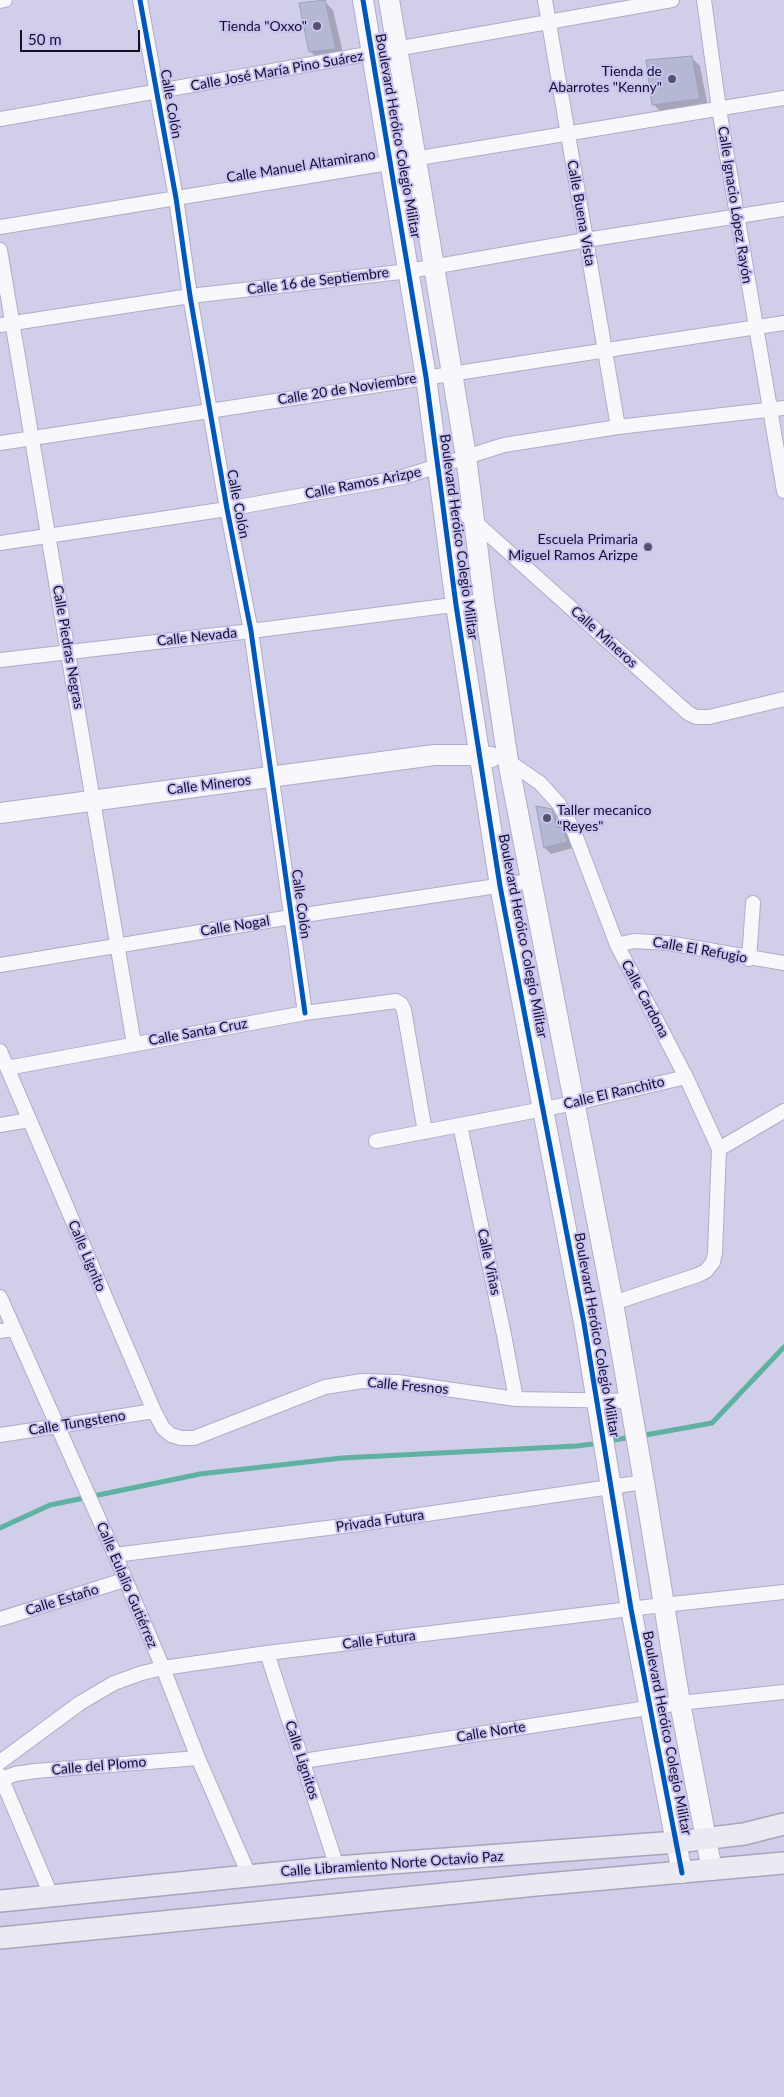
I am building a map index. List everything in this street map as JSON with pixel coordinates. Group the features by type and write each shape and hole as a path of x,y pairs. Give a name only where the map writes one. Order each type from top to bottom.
{"main road":[{"name":"Calle Libramiento Norte Octavio Paz","path":"0,1901 337,1867 677,1842 744,1834 784,1824"},
{"path":"0,1938 536,1885 784,1863"}],"street":[{"path":"0,1 5,0"},
{"name":"Calle Colón","path":"140,0 158,92 190,296 227,509 251,631 305,1013"},
{"name":"Boulevard Heróico Colegio Militar","path":"363,0 426,377 456,604 500,886 544,1108 598,1401 631,1609 682,1873"},
{"name":"Boulevard Heróico Colegio Militar","path":"388,0 466,456 484,602 508,761 631,1401 663,1605 712,1870"},
{"name":"Calle Buena Vista","path":"546,0 618,427"},
{"name":"Calle José María Pino Suárez","path":"0,119 372,54 549,20 672,0"},
{"name":"Calle Ignacio López Rayón","path":"704,0 719,109 755,327 777,408 784,491"},
{"name":"Calle Manuel Altamirano","path":"0,227 784,98"},
{"name":"Calle 16 de Septiembre","path":"6,324 190,296 409,271 586,240 784,209"},
{"name":"Calle Piedras Negras","path":"0,250 6,324 33,438 134,1044"},
{"name":"Calle 20 de Noviembre","path":"0,443 784,323"},
{"name":"Calle Ramos Arizpe","path":"0,543 227,509 403,477 504,445 618,427 777,408"},
{"name":"Calle Mineros","path":"442,500 474,521 688,713 696,717 709,717 784,699"},
{"name":"Calle Nevada","path":"0,660 484,602"},
{"name":"Calle Mineros","path":"0,813 434,755 479,755 508,761"},
{"name":"Calle Cardona","path":"508,761 540,783 559,804 573,829 617,945 686,1077 719,1149 716,1253 713,1262 706,1271 698,1276 613,1304"},
{"name":"Calle Nogal","path":"0,965 291,917 530,881"},
{"path":"749,958 754,903"},
{"name":"Calle El Refugio","path":"617,945 634,941 649,941 784,963"},
{"name":"Calle Santa Cruz","path":"7,1068 305,1013 389,1001 401,1004 404,1010 425,1132"},
{"name":"Calle Lignito","path":"0,1051 163,1428 171,1435 181,1438 194,1438"},
{"name":"Calle El Ranchito","path":"376,1142 575,1102 686,1077"},
{"path":"719,1149 784,1111"},
{"path":"0,1125 29,1120"},
{"name":"Calle Viñas","path":"460,1125 516,1399"},
{"name":"Calle Eulalio Gutiérrez","path":"0,1297 115,1555 163,1668 198,1758 249,1875"},
{"path":"0,1331 14,1329"},
{"name":"Calle Fresnos","path":"194,1438 325,1387 362,1381 397,1382 516,1399 631,1401"},
{"name":"Calle Tungsteno","path":"0,1435 154,1410"},
{"name":"Privada Futura","path":"115,1555 359,1524 644,1482"},
{"name":"Calle Estaño","path":"0,1619 124,1580"},
{"name":"Calle Futura","path":"0,1762 80,1702 114,1684 142,1673 163,1668 267,1653 784,1592"},
{"name":"Calle Lignitos","path":"267,1653 337,1867"},
{"name":"Calle Norte","path":"303,1762 680,1703 784,1692"},
{"name":"Calle del Plomo","path":"1,1778 35,1771 198,1758"},
{"path":"1,1778 51,1895"}],"building":[{"name":"Tienda \"Oxxo\"","path":"325,0 336,49 309,52 299,3"},
{"name":"Tienda de Abarrotes \"Kenny\"","path":"692,56 700,99 652,105 646,60"},
{"name":"Taller mecanico \"Reyes\"","path":"536,806 552,809 557,827 562,828 568,842 544,848"}],"waterway":[{"path":"640,1436 712,1423 784,1347"},
{"path":"608,1441 632,1437"},
{"path":"0,1528 50,1505 200,1474 342,1458 577,1446 600,1443"}],"cycle path":[{"path":"140,0 176,198 190,296 227,509 251,631 305,1013"},
{"path":"363,0 426,377 456,605 500,886 584,1323 631,1609 682,1873"}],"place":[{"name":"Tienda \"Oxxo\"","path":"317,26"},
{"name":"Tienda de Abarrotes \"Kenny\"","path":"672,79"},
{"name":"Escuela Primaria Miguel Ramos Arizpe","path":"648,547"},
{"name":"Taller mecanico \"Reyes\"","path":"547,818"}]}
